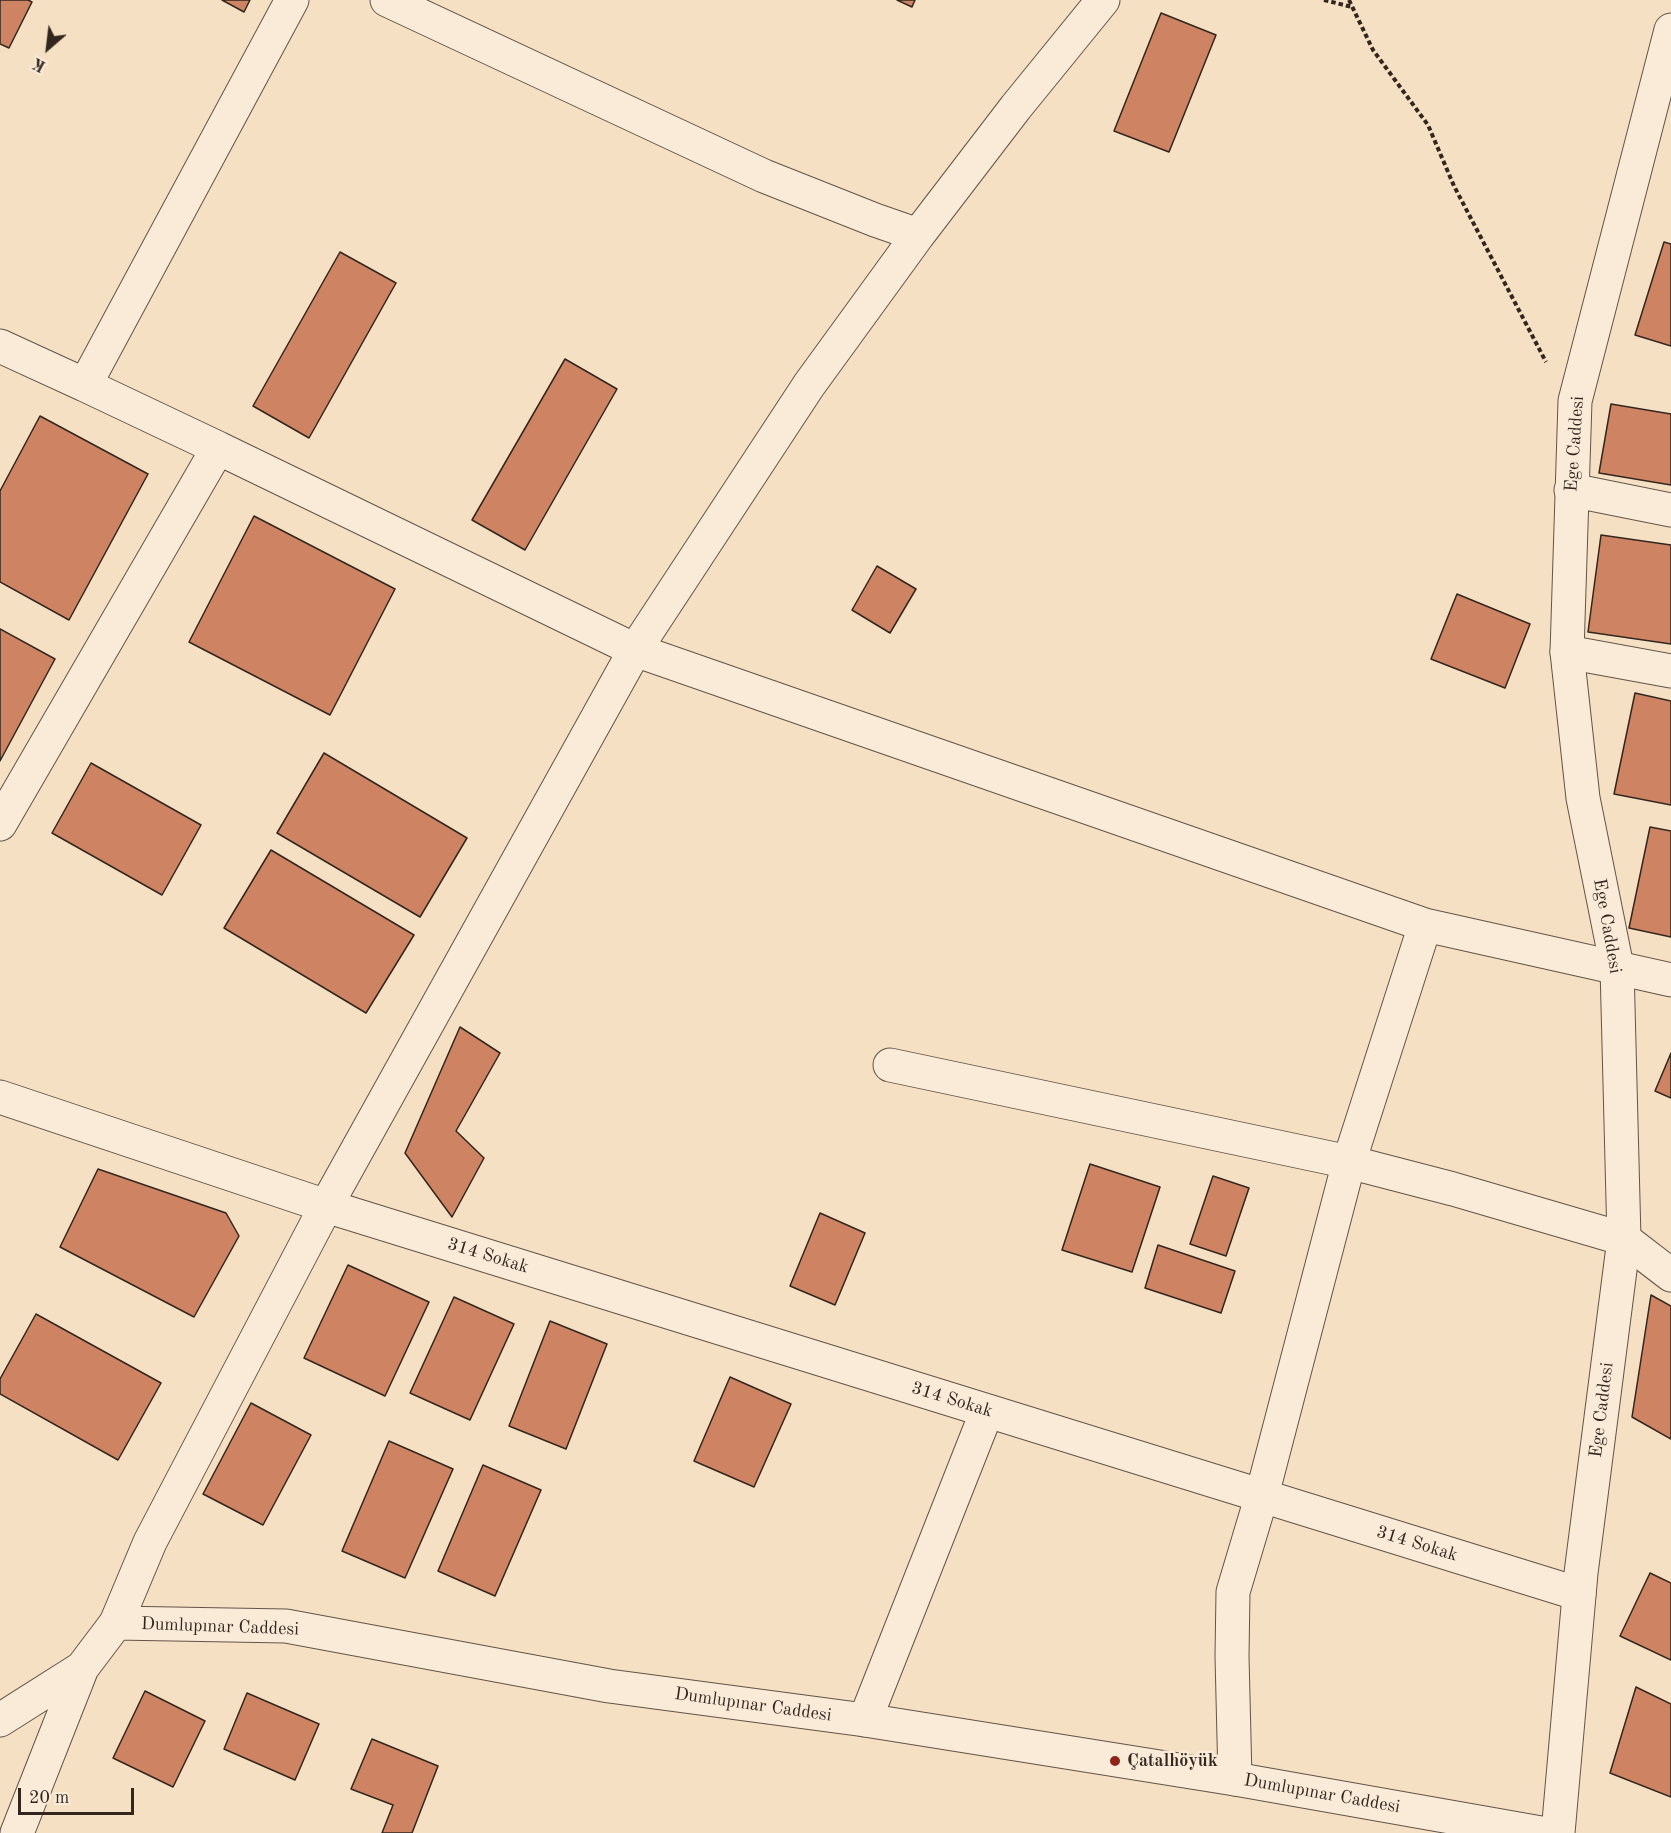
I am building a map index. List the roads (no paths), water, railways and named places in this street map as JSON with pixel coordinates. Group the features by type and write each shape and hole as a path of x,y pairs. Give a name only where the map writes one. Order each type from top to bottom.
{"street":[{"path":"84,385 292,0"},
{"path":"387,0 764,176 918,235"},
{"path":"116,1623 150,1542 326,1206 635,650 809,385 918,235 1016,107 1103,0"},
{"name":"Ege Caddesi","path":"1558,1833 1579,1594 1624,1239 1617,967 1583,798 1567,652 1575,401 1661,115 1671,30"},
{"path":"0,346 218,448 635,650 1425,926 1671,980"},
{"path":"0,824 218,448"},
{"path":"1571,490 1671,510"},
{"path":"1567,652 1671,671"},
{"path":"1234,1779 1233,1592 1262,1495 1349,1162 1425,926"},
{"path":"890,1065 1349,1162 1453,1189 1624,1239 1671,1275"},
{"name":"314 Sokak","path":"0,1097 326,1206 1579,1594"},
{"path":"865,1720 987,1411"},
{"name":"Dumlupınar Caddesi","path":"0,1720 82,1668 116,1623 286,1626 609,1686 865,1720 1234,1779 1541,1833"},
{"path":"17,1833 82,1668"}],"place":[{"name":"Çatalhöyük","path":"1115,1761"}]}
